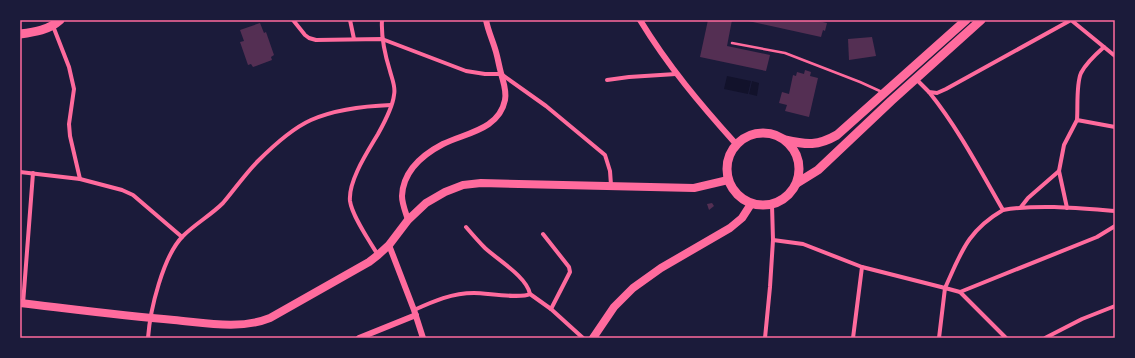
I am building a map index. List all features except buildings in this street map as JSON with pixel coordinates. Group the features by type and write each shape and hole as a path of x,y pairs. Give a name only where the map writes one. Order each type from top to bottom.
{"highway":[{"path":"797,183 818,170 847,142 909,72 966,20"},
{"path":"786,140 794,149 800,172 797,183 791,193 783,201 772,205 761,206 742,200 735,193 728,180 726,172 730,154 736,144 744,138 755,134 765,133 776,135 786,140 801,144 815,144 838,135 888,97 916,79 981,20"},
{"path":"20,34 37,32 57,23"}],"main road":[{"path":"21,304 226,325 261,321 270,318 355,270 378,255 389,245 408,220 426,203 445,192 463,185 481,183 694,188 728,180"},
{"path":"593,338 614,307 633,288 661,268 730,228 742,218 751,204"}],"street":[{"path":"293,20 309,38 316,40 382,39 466,71 485,74 501,74 546,106 605,155 610,171 611,185"},
{"path":"350,20 354,39"},
{"path":"378,255 368,239 350,202 351,191 356,176 382,127 394,95 394,86 382,39 382,20"},
{"path":"408,220 402,198 407,175 421,158 443,144 478,131 491,122 499,113 505,100 506,88 486,20"},
{"path":"640,20 657,48 676,74 736,144"},
{"path":"929,92 937,93 946,89 1071,20 1115,56"},
{"path":"57,23 74,89 69,124 70,136 80,179"},
{"path":"1067,208 1059,171 1064,145 1077,120 1078,85 1081,73 1104,47"},
{"path":"909,72 939,104 1003,210"},
{"path":"607,80 676,74"},
{"path":"148,338 151,318 162,274 171,253 182,237 218,208 257,162 276,144 310,120 330,113 364,106 391,105"},
{"path":"1077,120 1115,127"},
{"path":"1021,207 1028,198 1059,171"},
{"path":"20,172 80,179 122,190 133,195 182,237"},
{"path":"21,304 33,173"},
{"path":"765,338 774,240 772,205"},
{"path":"939,338 945,288 964,246 979,228 994,216 1003,210 1021,207 1115,211"},
{"path":"960,292 1084,242 1105,233 1115,226"},
{"path":"466,228 486,249 505,263 529,289 530,294 551,309 583,338"},
{"path":"543,234 569,267 570,272 551,309"},
{"path":"774,240 803,244 862,267 960,292 1006,338"},
{"path":"389,245 423,338"},
{"path":"853,338 862,267"},
{"path":"359,338 415,313 442,298 462,294 509,295 522,297 530,294"},
{"path":"1045,338 1082,319 1115,306"}],"lane":[{"path":"732,43 785,53 860,82 888,97"}],"shaded area":[{"path":"727,76 751,81 748,94 724,89"},
{"path":"752,81 759,83 757,96 749,94"}]}
